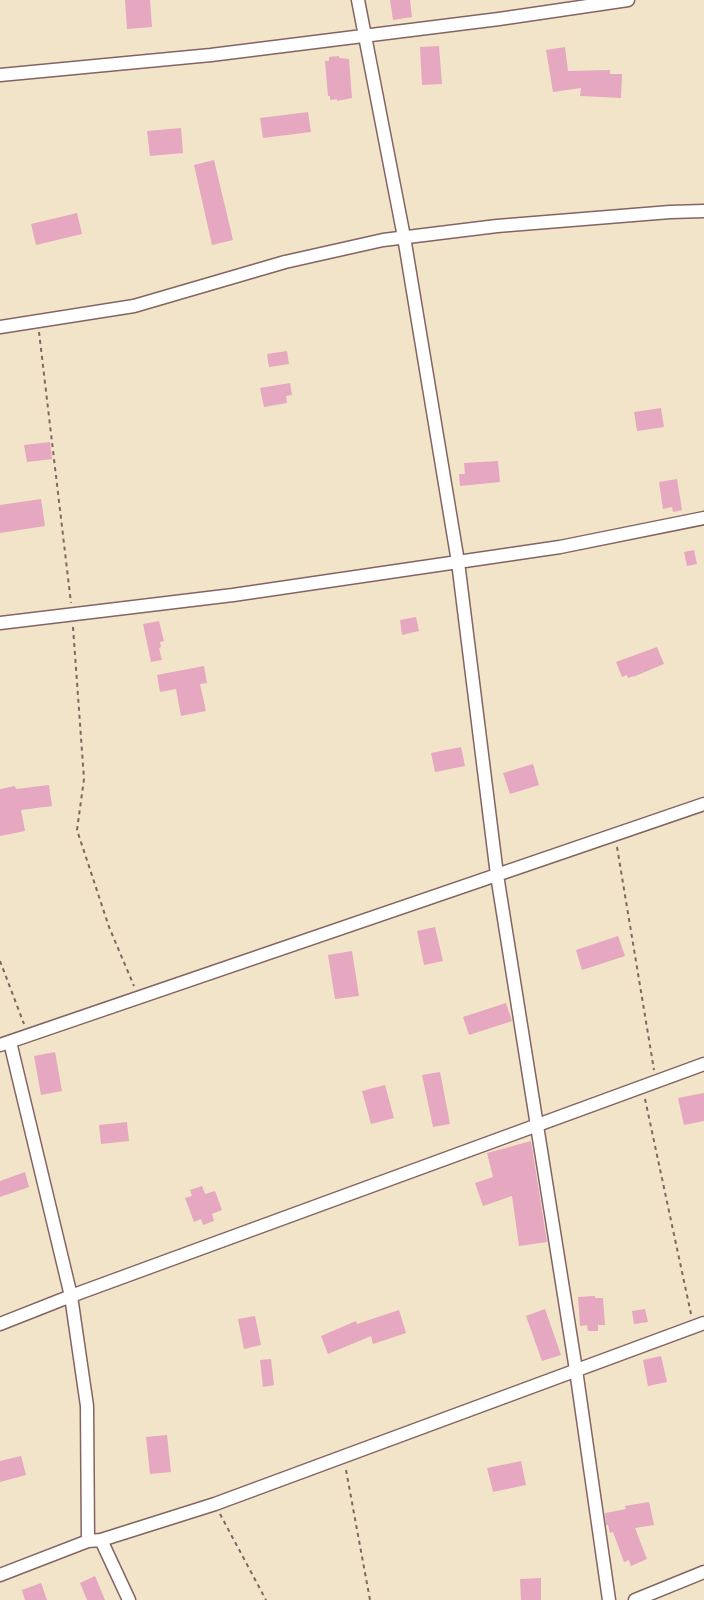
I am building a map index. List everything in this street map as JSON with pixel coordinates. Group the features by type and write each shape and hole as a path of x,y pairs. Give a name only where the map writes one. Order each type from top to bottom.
{"street":[{"path":"358,0 404,237 458,562 497,875 576,1370 609,1600"},
{"path":"0,74 211,55 628,0"},
{"path":"0,327 134,306 285,262 383,240 506,226 670,212 704,211"},
{"path":"0,624 232,595 560,547 704,518"},
{"path":"129,1600 95,1541 87,1406 70,1296 5,1044 704,804"},
{"path":"0,1324 70,1296 704,1064"},
{"path":"0,1575 95,1541 215,1504 699,1324"},
{"path":"635,1600 704,1572"}],"path":[{"path":"38,321 58,477 72,615 84,778 77,830 109,927 139,998"},
{"path":"615,835 656,1082"},
{"path":"0,961 29,1035"},
{"path":"642,1087 699,1324"},
{"path":"344,1456 370,1600"},
{"path":"215,1504 266,1600"}],"building":[{"path":"125,0 150,0 152,27 127,29"},
{"path":"390,0 410,0 412,17 393,20"},
{"path":"439,46 442,84 422,85 420,47"},
{"path":"565,47 568,71 610,70 610,74 622,74 621,98 580,96 581,88 553,92 546,50"},
{"path":"339,56 339,58 349,59 352,98 337,101 337,99 330,100 330,96 328,96 325,61 329,61 329,57"},
{"path":"308,112 311,132 263,138 260,118"},
{"path":"181,128 183,153 150,156 147,131"},
{"path":"214,160 233,240 212,245 194,165"},
{"path":"77,213 82,234 36,245 31,224"},
{"path":"287,351 289,364 269,367 267,354"},
{"path":"290,383 292,395 286,396 287,403 264,407 260,388"},
{"path":"661,408 664,427 637,431 634,412"},
{"path":"50,442 52,459 27,462 24,445"},
{"path":"498,461 500,482 460,486 459,474 465,474 464,463"},
{"path":"677,479 682,510 673,512 672,507 663,509 659,482"},
{"path":"41,499 45,526 0,533 0,505"},
{"path":"694,550 697,564 687,566 684,552"},
{"path":"416,617 419,631 402,635 400,620"},
{"path":"159,621 164,641 160,642 161,647 159,648 162,660 151,662 143,624"},
{"path":"657,647 664,664 633,677 628,678 627,675 622,677 616,662"},
{"path":"204,666 207,683 200,684 206,711 181,716 176,689 160,692 157,675"},
{"path":"461,747 465,766 435,772 431,753"},
{"path":"533,764 539,785 510,794 503,773"},
{"path":"49,785 52,806 21,810 25,831 0,836 0,789 15,786 16,789"},
{"path":"435,927 443,961 424,965 417,931"},
{"path":"618,936 625,956 582,970 576,950"},
{"path":"352,951 359,996 335,999 328,955"},
{"path":"506,1003 512,1021 469,1035 463,1017"},
{"path":"55,1052 62,1091 41,1095 34,1056"},
{"path":"440,1072 450,1124 433,1127 422,1075"},
{"path":"385,1085 394,1118 371,1124 362,1091"},
{"path":"704,1093 704,1121 684,1125 678,1098"},
{"path":"127,1122 129,1141 101,1144 99,1125"},
{"path":"531,1141 547,1242 519,1246 512,1196 483,1206 475,1183 493,1177 487,1153"},
{"path":"25,1172 29,1187 0,1197 0,1181"},
{"path":"202,1186 205,1194 215,1191 222,1210 212,1214 214,1221 203,1225 201,1219 194,1222 185,1198 192,1196 190,1190"},
{"path":"595,1296 595,1298 603,1298 605,1325 598,1325 598,1331 588,1331 587,1325 580,1326 578,1297"},
{"path":"545,1309 561,1355 542,1361 526,1316"},
{"path":"645,1309 648,1322 634,1324 632,1311"},
{"path":"399,1310 406,1333 373,1344 371,1336 328,1354 321,1336 356,1321 357,1324"},
{"path":"255,1316 261,1345 244,1349 238,1319"},
{"path":"661,1356 667,1382 648,1386 643,1360"},
{"path":"271,1359 274,1385 263,1387 260,1360"},
{"path":"167,1435 171,1472 150,1474 146,1437"},
{"path":"21,1456 26,1475 0,1482 0,1461"},
{"path":"521,1461 526,1485 493,1492 487,1468"},
{"path":"649,1502 654,1525 635,1528 647,1559 631,1566 629,1560 624,1562 613,1532 610,1533 608,1525 606,1525 605,1513 626,1509 625,1506"},
{"path":"95,1576 105,1600 87,1600 80,1583"},
{"path":"541,1578 541,1600 521,1600 520,1579"},
{"path":"41,1583 47,1600 25,1600 22,1590"}]}
